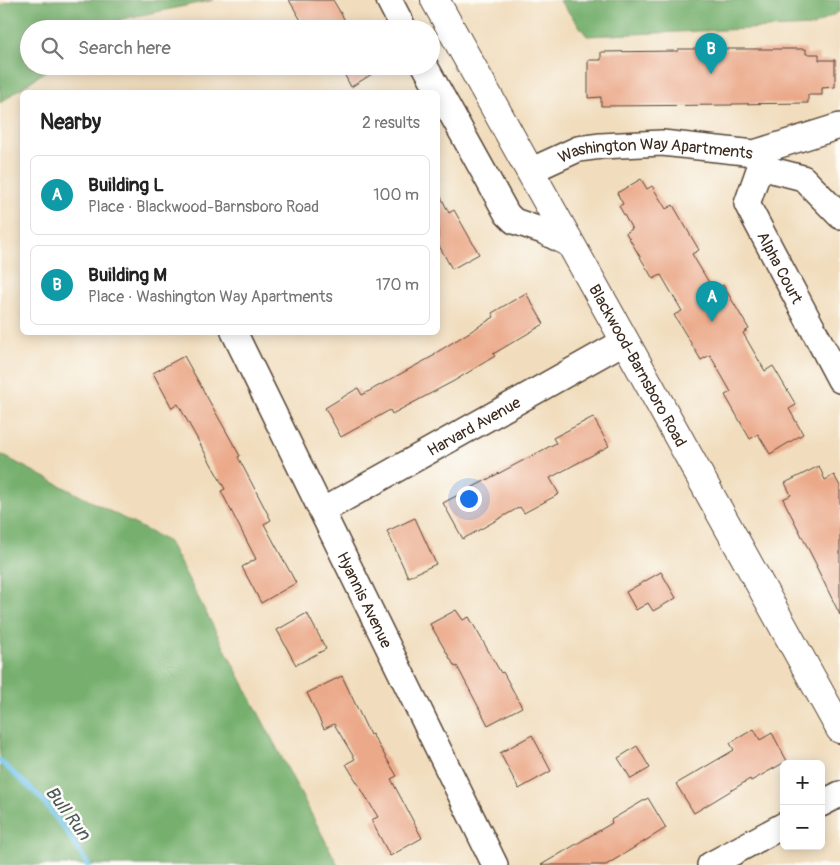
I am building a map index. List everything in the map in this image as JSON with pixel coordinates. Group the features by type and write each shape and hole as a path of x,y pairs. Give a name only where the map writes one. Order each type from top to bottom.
{"main road":[{"name":"Blackwood-Barnsboro Road","path":"435,0 840,729"}],"street":[{"path":"388,0 399,20"},
{"path":"430,75 438,90"},
{"path":"440,93 507,214 514,221 543,231 571,245"},
{"name":"Washington Way Apartments","path":"530,171 578,149 662,143 757,160 840,126"},
{"path":"757,160 803,178 840,216"},
{"name":"Alpha Court","path":"757,160 747,204 840,380"},
{"name":"Hyannis Avenue","path":"235,335 495,865"},
{"name":"Harvard Avenue","path":"322,511 626,341"},
{"path":"825,802 840,794"},
{"path":"710,865 780,827"}],"green space":[{"path":"14,0 214,0 121,20 20,20 20,75 40,75 0,103 0,5"},
{"path":"559,0 840,0 840,11 813,26 587,36"},
{"path":"0,454 169,542 338,865 0,865"}],"building":[{"path":"289,0 333,0 345,20 301,20"},
{"path":"678,49 806,49 806,54 819,54 819,60 835,60 835,87 822,88 822,95 808,95 808,103 601,106 601,97 588,98 588,60 601,60 601,52 678,51"},
{"path":"345,75 370,75 351,87"},
{"path":"641,179 647,189 652,186 666,209 673,205 699,250 692,254 714,291 723,285 749,329 743,333 765,371 773,366 796,405 789,409 803,434 770,454 758,434 750,439 725,395 731,392 710,355 701,360 674,315 682,311 661,275 653,279 626,233 632,229 619,206 623,204 617,193"},
{"path":"440,195 449,213 454,210 479,254 452,269 440,248"},
{"path":"526,293 544,324 493,354 495,356 454,381 392,414 390,410 341,437 325,408 358,388 362,395 435,355 494,317 492,313"},
{"path":"184,356 240,456 238,457 271,520 264,524 296,583 261,603 242,567 256,559 221,491 225,489 178,404 172,408 153,373"},
{"path":"593,417 609,446 550,478 559,494 524,513 520,507 463,539 443,503 556,443 553,438"},
{"path":"819,466 825,480 834,475 840,486 840,615 783,499 791,495 785,483"},
{"path":"415,518 436,564 408,577 387,531"},
{"path":"661,572 676,598 653,611 648,603 636,610 626,592"},
{"path":"456,610 463,620 469,617 522,707 488,725 457,666 455,667 430,624"},
{"path":"307,613 326,649 296,665 277,630"},
{"path":"342,676 370,735 372,734 397,776 391,779 422,838 390,856 371,820 378,817 346,764 355,759 334,724 324,729 307,693"},
{"path":"754,729 760,740 772,733 786,760 780,760 780,765 751,781 750,779 694,813 676,784 734,750 730,743"},
{"path":"532,735 551,771 519,789 500,753"},
{"path":"637,746 650,768 631,779 618,758"},
{"path":"648,798 666,828 606,865 541,865 612,823 611,820"}],"waterway":[{"name":"Bull Run","path":"0,761 40,797 67,832 88,865"}],"place":[{"name":"Building M","path":"711,74"},
{"name":"Building L","path":"712,322"}]}
